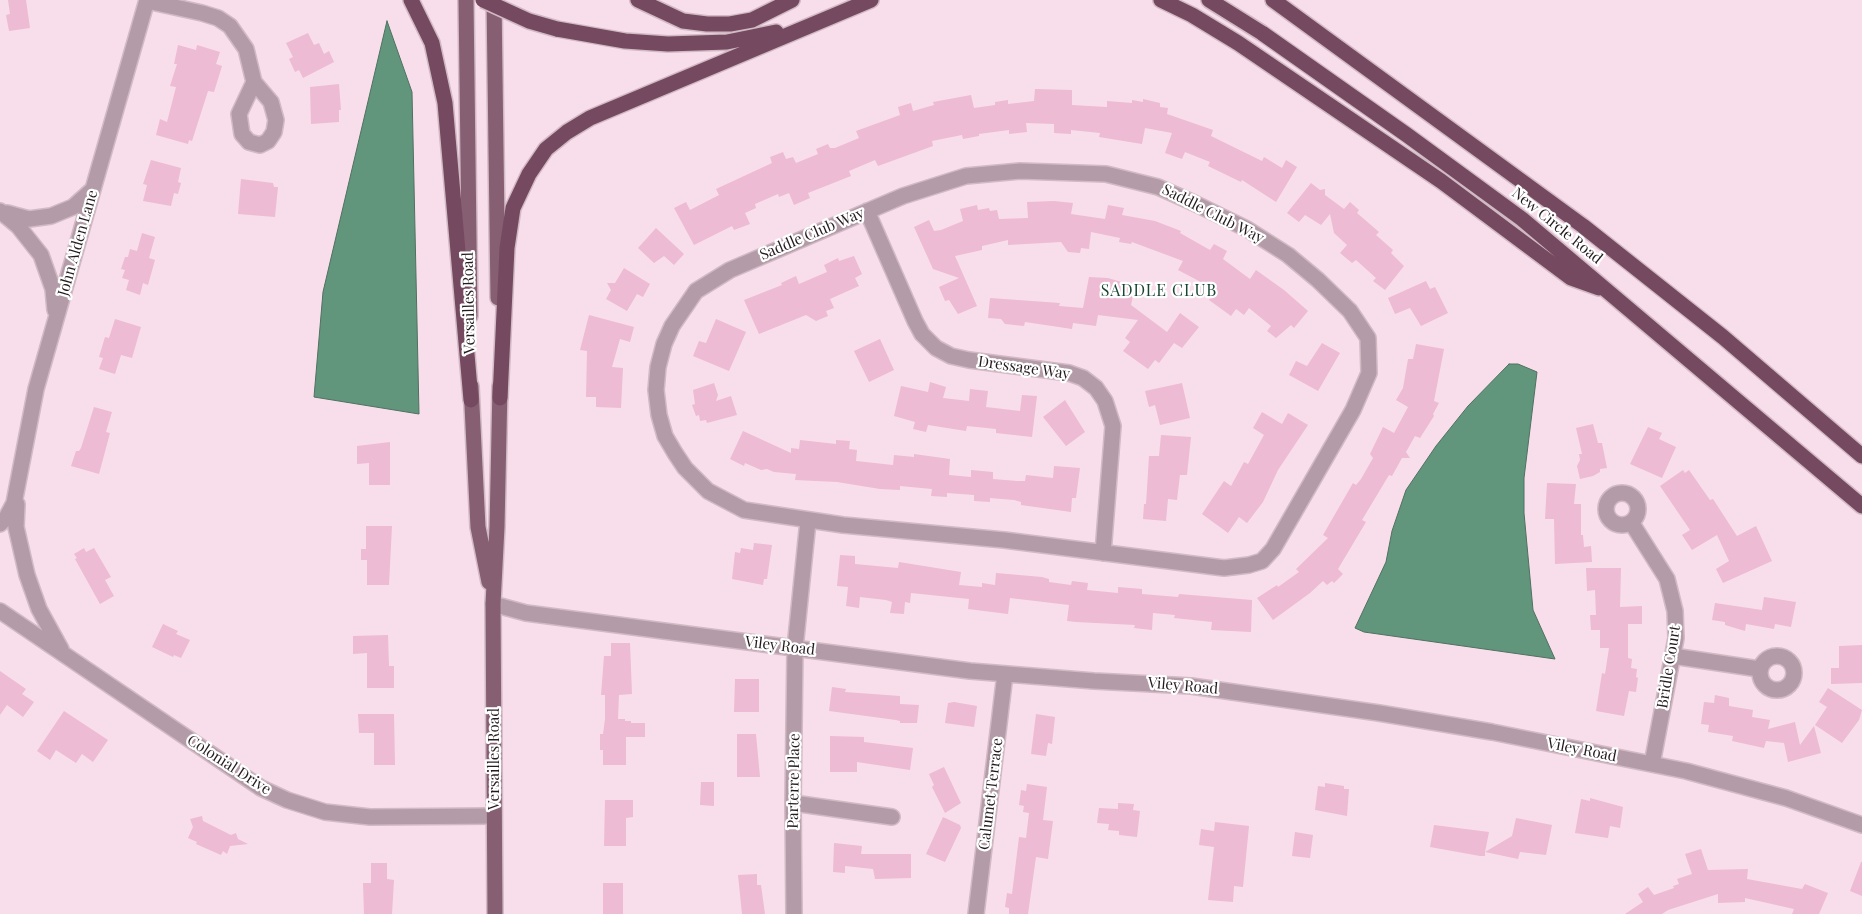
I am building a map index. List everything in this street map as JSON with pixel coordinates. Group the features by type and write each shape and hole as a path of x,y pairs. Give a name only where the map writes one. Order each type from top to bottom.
{"highway":[{"path":"411,0 432,43 446,102 471,400"},
{"path":"483,0 522,18 557,29 625,41 698,44 747,39 819,22"},
{"path":"638,0 683,21 730,24 752,20 792,0"},
{"path":"500,398 507,248 513,208 529,174 546,149 567,132 590,118 871,0"},
{"path":"1161,0 1192,15 1238,43 1441,181 1572,278 1610,291"},
{"name":"New Circle Road","path":"1209,0 1262,34 1407,135 1522,219 1610,291 1862,506"},
{"name":"New Circle Road","path":"1273,0 1583,226 1723,337 1862,456"}],"main road":[{"name":"Versailles Road","path":"466,0 471,400 478,527 493,604"},
{"name":"Versailles Road","path":"494,0 500,398 493,604 495,914"}],"street":[{"path":"147,1 202,13 218,18 230,26 246,49 254,82"},
{"name":"John Alden Lane","path":"0,524 11,512 28,424 147,1"},
{"name":"Saddle Club Way","path":"1020,171 1106,174 1158,187 1247,228 1288,255 1318,280 1350,311 1368,338 1369,373 1353,410 1273,549 1262,561 1249,565 1224,568 808,521 734,506 708,491 684,468 665,436 659,415 656,390 658,367 664,344 672,326 696,291 730,270 902,196 966,176 1020,171"},
{"path":"0,210 11,215 29,219 51,216 73,207 93,189"},
{"path":"0,210 18,226 41,255 53,289 55,324"},
{"name":"Dressage Way","path":"867,211 915,321 922,334 936,348 951,356 969,360 1070,373 1084,378 1096,388 1105,400 1113,426 1103,553"},
{"name":"John Alden Lane","path":"17,488 16,527 26,575 39,609 66,656"},
{"path":"795,648 808,521"},
{"name":"Bridle Court","path":"1631,522 1662,568 1673,595 1676,624 1673,656 1652,764"},
{"name":"Viley Road","path":"493,604 526,613 1005,674 1094,681 1161,683 1234,692 1492,732 1652,764 1753,788 1862,825"},
{"name":"Colonial Drive","path":"0,610 261,788 307,807 346,815 388,818 494,816"},
{"name":"Parterre Place","path":"794,914 795,648"},
{"path":"1673,656 1759,669"},
{"name":"Calumet Terrace","path":"976,914 1005,674"},
{"path":"793,803 892,817"}],"shaded area":[{"path":"387,21 412,92 419,414 314,397 323,292"},
{"path":"1509,364 1518,364 1537,372 1524,478 1524,513 1533,610 1555,659 1364,632 1355,628 1386,562 1392,531 1406,490 1436,446 1468,406"}],"building":[{"path":"8,0 26,0 30,28 9,31 6,15 10,14"},
{"path":"308,33 314,45 319,43 324,54 329,51 334,62 303,78 299,70 295,72 289,59 293,57 286,43"},
{"path":"178,45 196,50 197,45 220,52 216,64 222,66 214,92 208,91 192,141 189,140 188,144 156,135 160,119 167,122 176,87 170,86 177,64 174,64"},
{"path":"339,84 341,110 339,110 339,122 311,124 310,87"},
{"path":"1035,89 1072,90 1072,105 1107,107 1107,101 1132,103 1132,100 1143,102 1143,99 1160,103 1160,107 1168,108 1167,114 1213,130 1211,136 1262,161 1264,157 1282,168 1286,160 1297,167 1276,202 1242,180 1241,182 1208,166 1210,162 1185,152 1182,159 1165,153 1172,133 1145,128 1142,144 1099,137 1100,133 1071,130 1071,134 1054,133 1054,124 1026,123 1027,132 1009,134 1009,130 979,134 979,136 963,139 962,135 932,141 933,146 878,166 875,160 849,171 851,176 808,193 810,198 794,205 789,193 779,197 778,194 755,204 756,208 745,213 750,224 734,230 732,226 694,245 674,208 686,202 690,210 719,195 716,189 772,163 770,157 783,152 786,159 793,157 796,163 818,154 816,149 828,144 830,148 835,148 859,138 856,131 900,115 898,107 911,103 913,111 934,105 933,102 971,95 974,108 995,105 995,102 1008,100 1008,104 1034,101"},
{"path":"151,160 181,168 178,182 181,183 178,194 174,193 171,206 143,201 147,185 143,184"},
{"path":"241,179 273,183 274,187 278,187 275,217 238,214"},
{"path":"1311,183 1320,190 1325,189 1325,195 1344,209 1350,202 1359,210 1357,213 1379,232 1376,235 1393,250 1391,253 1404,266 1385,290 1373,281 1376,278 1356,260 1352,263 1340,253 1347,245 1334,233 1330,214 1321,225 1305,215 1299,222 1287,213"},
{"path":"1054,201 1073,203 1071,214 1105,219 1108,205 1124,208 1122,215 1155,221 1181,231 1180,233 1210,250 1214,244 1227,251 1223,259 1250,279 1256,270 1284,290 1308,311 1294,328 1291,325 1276,338 1267,331 1271,326 1249,308 1244,315 1236,309 1231,316 1209,300 1216,290 1178,270 1183,261 1132,242 1131,244 1119,242 1120,238 1091,232 1089,249 1081,248 1080,253 1068,252 1061,242 1008,245 1008,240 982,246 982,250 955,256 977,306 958,314 949,300 945,301 939,287 959,278 933,269 914,227 929,220 934,231 941,230 963,221 960,209 977,205 978,210 989,208 990,211 997,210 999,219 1028,218 1027,202"},
{"path":"656,228 684,254 674,265 664,256 654,263 638,248"},
{"path":"142,233 155,237 149,258 155,260 148,285 143,283 140,295 126,290 129,280 122,278 125,270 121,269 130,249 137,251"},
{"path":"854,256 862,274 855,278 859,286 830,299 834,308 826,311 828,316 816,321 806,315 759,334 744,300 782,285 781,283 796,276 799,284 827,272 824,265 838,258 839,261"},
{"path":"624,268 650,284 643,297 637,294 627,311 606,299 611,290 607,283 615,283"},
{"path":"1089,277 1108,278 1131,285 1134,291 1131,305 1167,332 1180,313 1199,327 1182,348 1174,343 1159,363 1155,360 1148,369 1123,351 1130,342 1125,338 1138,320 1098,315 1096,326 1073,323 1072,329 1025,322 1024,326 1005,324 1001,319 988,318 990,298 1060,303 1059,306 1083,308"},
{"path":"1426,281 1430,289 1435,287 1448,313 1421,326 1410,308 1395,314 1388,298"},
{"path":"589,315 634,327 630,342 620,339 612,367 623,368 621,408 596,407 596,397 586,397 587,351 580,350"},
{"path":"115,319 141,327 132,358 121,355 115,374 99,369 103,358 99,357 105,337 109,338"},
{"path":"716,319 746,332 729,371 693,356 699,341 706,343"},
{"path":"880,339 894,370 869,382 854,351"},
{"path":"1322,343 1340,353 1318,391 1289,375 1296,361 1307,366"},
{"path":"1416,344 1444,349 1434,401 1439,403 1433,414 1434,416 1420,438 1415,436 1406,452 1410,458 1402,458 1392,476 1389,475 1362,520 1366,522 1338,569 1343,574 1334,583 1332,581 1327,585 1323,581 1273,620 1257,598 1277,585 1278,587 1299,572 1296,569 1328,538 1323,535 1353,483 1356,485 1361,479 1373,458 1370,454 1383,427 1394,433 1408,407 1396,400 1403,388 1408,359 1413,359"},
{"path":"930,382 946,387 943,398 969,401 970,389 988,391 986,407 1020,411 1022,395 1037,396 1032,437 996,433 996,429 967,426 966,431 928,425 926,432 913,429 915,422 894,416 901,386 928,392"},
{"path":"714,383 718,395 716,401 731,396 737,415 707,423 706,420 700,421 699,415 696,416 692,405 695,404 693,390"},
{"path":"1182,383 1190,418 1160,425 1155,405 1149,407 1145,391"},
{"path":"1065,400 1085,432 1066,446 1043,417"},
{"path":"94,407 112,412 106,432 110,433 99,474 71,466 76,451 79,451 81,448"},
{"path":"1262,412 1282,424 1288,413 1308,425 1278,470 1263,502 1247,523 1239,517 1228,533 1202,514 1224,481 1231,486 1244,462 1248,464 1264,435 1253,428"},
{"path":"1593,424 1598,443 1602,443 1607,468 1600,469 1600,472 1593,476 1580,479 1577,466 1580,460 1579,454 1582,454 1576,428"},
{"path":"1648,427 1662,433 1659,439 1676,447 1662,478 1630,464"},
{"path":"743,431 791,453 791,448 799,449 800,440 836,444 836,440 850,441 849,449 857,450 856,461 893,465 894,455 914,457 914,454 950,459 949,475 971,477 971,470 993,472 993,479 1025,481 1026,475 1053,478 1054,466 1080,468 1076,498 1072,498 1071,512 1021,505 1021,502 1014,500 990,498 990,502 974,501 974,495 947,493 947,497 931,496 932,489 900,486 900,490 880,489 837,482 795,480 796,474 774,472 767,469 761,470 745,463 744,466 730,459"},
{"path":"1161,435 1191,437 1187,475 1180,475 1177,500 1168,499 1166,521 1143,519 1144,504 1146,504 1149,456 1159,456"},
{"path":"390,442 390,485 369,485 369,463 357,464 357,446"},
{"path":"1683,470 1685,473 1689,470 1710,500 1713,499 1737,536 1756,526 1772,561 1723,583 1716,569 1729,561 1717,535 1692,550 1682,535 1690,530 1660,486"},
{"path":"1547,483 1576,484 1574,504 1581,504 1581,535 1583,535 1584,547 1591,546 1592,562 1555,564 1554,519 1545,519"},
{"path":"366,526 392,526 389,585 367,585 367,560 361,560 361,549 366,549"},
{"path":"754,543 772,545 767,579 764,579 763,585 732,579 735,552 740,553 741,548 753,550"},
{"path":"84,548 86,552 94,548 111,577 105,580 114,596 100,604 75,559 77,558 74,554"},
{"path":"840,555 855,556 855,564 898,568 899,562 961,572 959,585 982,587 982,583 995,585 996,573 1042,577 1049,579 1049,582 1071,585 1072,581 1088,583 1087,590 1118,593 1118,587 1142,589 1142,594 1178,597 1179,594 1252,600 1251,632 1211,630 1212,622 1174,618 1175,615 1153,613 1152,630 1134,628 1135,625 1067,621 1069,605 1010,598 1008,614 968,609 969,599 911,593 910,603 905,602 904,614 890,613 892,602 886,600 860,597 859,608 846,606 848,587 837,586"},
{"path":"1586,568 1621,568 1620,607 1642,606 1642,624 1628,624 1628,658 1632,659 1631,668 1637,669 1636,677 1638,678 1636,692 1629,691 1624,716 1596,711 1602,673 1605,674 1609,648 1600,648 1600,630 1591,630 1590,615 1596,615 1595,590 1587,591"},
{"path":"1764,597 1796,602 1791,627 1775,624 1774,629 1746,624 1745,631 1725,625 1725,622 1712,620 1715,603 1762,610"},
{"path":"163,624 178,631 176,634 190,640 181,658 174,655 173,657 152,647"},
{"path":"388,635 389,666 394,666 394,688 367,688 367,653 353,654 353,636"},
{"path":"611,643 630,643 632,694 619,695 618,719 625,719 625,721 631,721 631,723 645,723 645,737 626,737 626,765 603,765 603,750 600,750 600,734 603,734 605,719 605,695 601,695 604,656 611,656"},
{"path":"1862,645 1862,683 1831,684 1831,668 1839,668 1839,646"},
{"path":"0,671 26,689 22,694 34,702 23,717 7,705 0,715"},
{"path":"735,679 759,679 759,712 734,712"},
{"path":"832,687 846,689 845,692 900,696 900,704 919,705 917,723 900,723 900,721 896,720 829,711"},
{"path":"1828,688 1862,710 1859,720 1842,743 1815,725 1827,707 1819,702"},
{"path":"1715,695 1729,698 1729,706 1753,710 1752,717 1770,720 1768,729 1795,722 1800,745 1814,726 1821,753 1788,762 1784,743 1766,741 1764,748 1732,741 1733,736 1708,732 1709,725 1701,724 1704,702 1714,703"},
{"path":"954,702 977,706 974,727 945,723 948,703"},
{"path":"64,711 108,740 93,762 82,754 76,763 56,750 50,760 37,751"},
{"path":"358,714 394,714 395,765 374,765 374,733 359,733"},
{"path":"1036,714 1055,717 1052,744 1048,743 1046,756 1031,754"},
{"path":"737,734 756,734 760,777 737,777"},
{"path":"830,736 864,737 864,742 913,748 910,770 857,762 857,772 830,772"},
{"path":"944,767 961,803 945,813 932,787 934,785 929,774"},
{"path":"701,782 714,782 714,806 700,805"},
{"path":"1325,783 1344,786 1344,789 1349,789 1347,816 1315,810 1318,786 1325,787"},
{"path":"1027,784 1047,787 1043,820 1053,821 1048,859 1036,857 1028,914 1009,914 1009,908 1005,907 1007,893 1012,894 1019,837 1026,838 1029,813 1023,812 1024,806 1019,805 1021,790 1026,791"},
{"path":"1590,798 1623,807 1620,828 1610,826 1608,838 1575,833 1581,799 1590,801"},
{"path":"605,800 633,800 633,817 626,818 626,846 604,846"},
{"path":"1118,803 1134,804 1133,810 1140,811 1137,837 1119,835 1119,831 1108,830 1109,824 1097,823 1099,808 1118,809"},
{"path":"202,816 203,821 231,835 236,833 238,839 248,844 230,846 227,854 223,851 221,855 196,844 197,842 188,838 193,827 190,819"},
{"path":"943,817 960,825 961,828 945,862 926,854"},
{"path":"1516,818 1552,825 1546,855 1520,852 1518,859 1485,852 1512,836"},
{"path":"1215,822 1249,826 1243,887 1234,886 1233,902 1208,900 1214,847 1199,845 1201,829 1214,831"},
{"path":"1434,825 1489,832 1485,856 1480,856 1430,847"},
{"path":"1295,832 1313,835 1310,858 1292,856"},
{"path":"834,843 862,846 861,854 911,854 911,878 875,879 873,869 845,866 845,873 833,872"},
{"path":"1701,849 1708,870 1748,869 1747,879 1802,889 1805,884 1828,893 1819,914 1792,914 1794,909 1745,898 1745,902 1718,903 1718,894 1668,910 1662,914 1625,914 1643,902 1638,894 1648,887 1654,895 1674,888 1673,886 1679,884 1677,879 1692,874 1685,854"},
{"path":"1862,862 1862,896 1850,891"},
{"path":"371,863 387,863 387,879 394,880 392,914 364,914 363,883 371,883"},
{"path":"757,874 757,885 761,885 765,914 742,914 738,875"},
{"path":"603,883 623,883 623,914 603,914"}],"district":[{"name":"SADDLE CLUB","path":"1159,291"}]}
